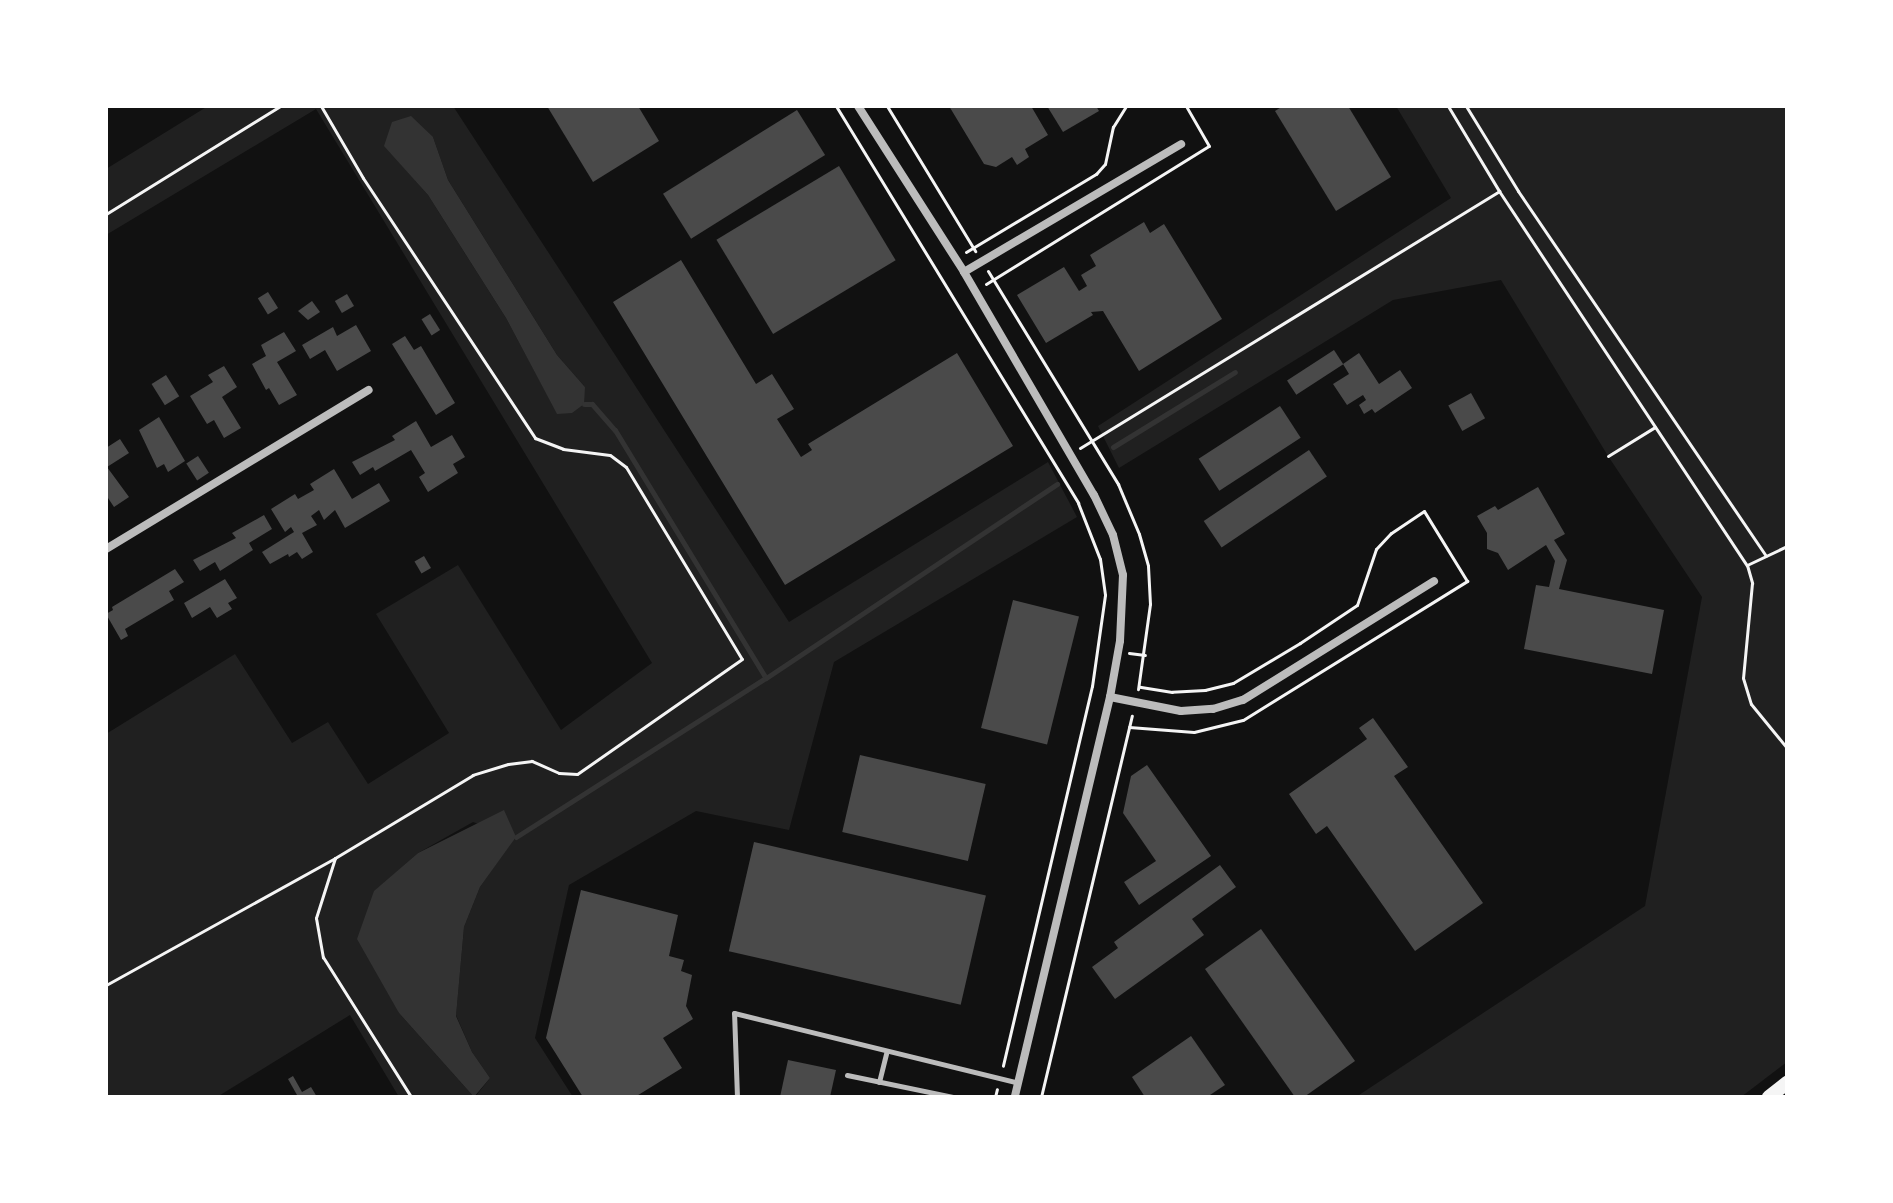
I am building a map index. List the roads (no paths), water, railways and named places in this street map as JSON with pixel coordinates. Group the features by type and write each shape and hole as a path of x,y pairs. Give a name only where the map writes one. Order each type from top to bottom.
{"main road":[{"path":"1769,1097 1787,1083"}],"street":[{"path":"858,106 964,272 1070,455 1113,535 1123,575 1120,641 1110,697 1015,1097"},
{"path":"964,272 1181,144"},
{"path":"106,549 369,390"},
{"path":"1110,697 1134,705 1181,711 1213,709 1243,700 1434,581"}],"lane":[{"path":"737,1097 734,1013 886,1053 1019,1083"},
{"path":"879,1082 886,1053"},
{"path":"847,1075 953,1097"}],"waterway":[{"path":"1113,447 1235,372"},
{"path":"584,404 592,404 615,430 766,678"},
{"path":"516,837 766,678 1057,484"}]}
